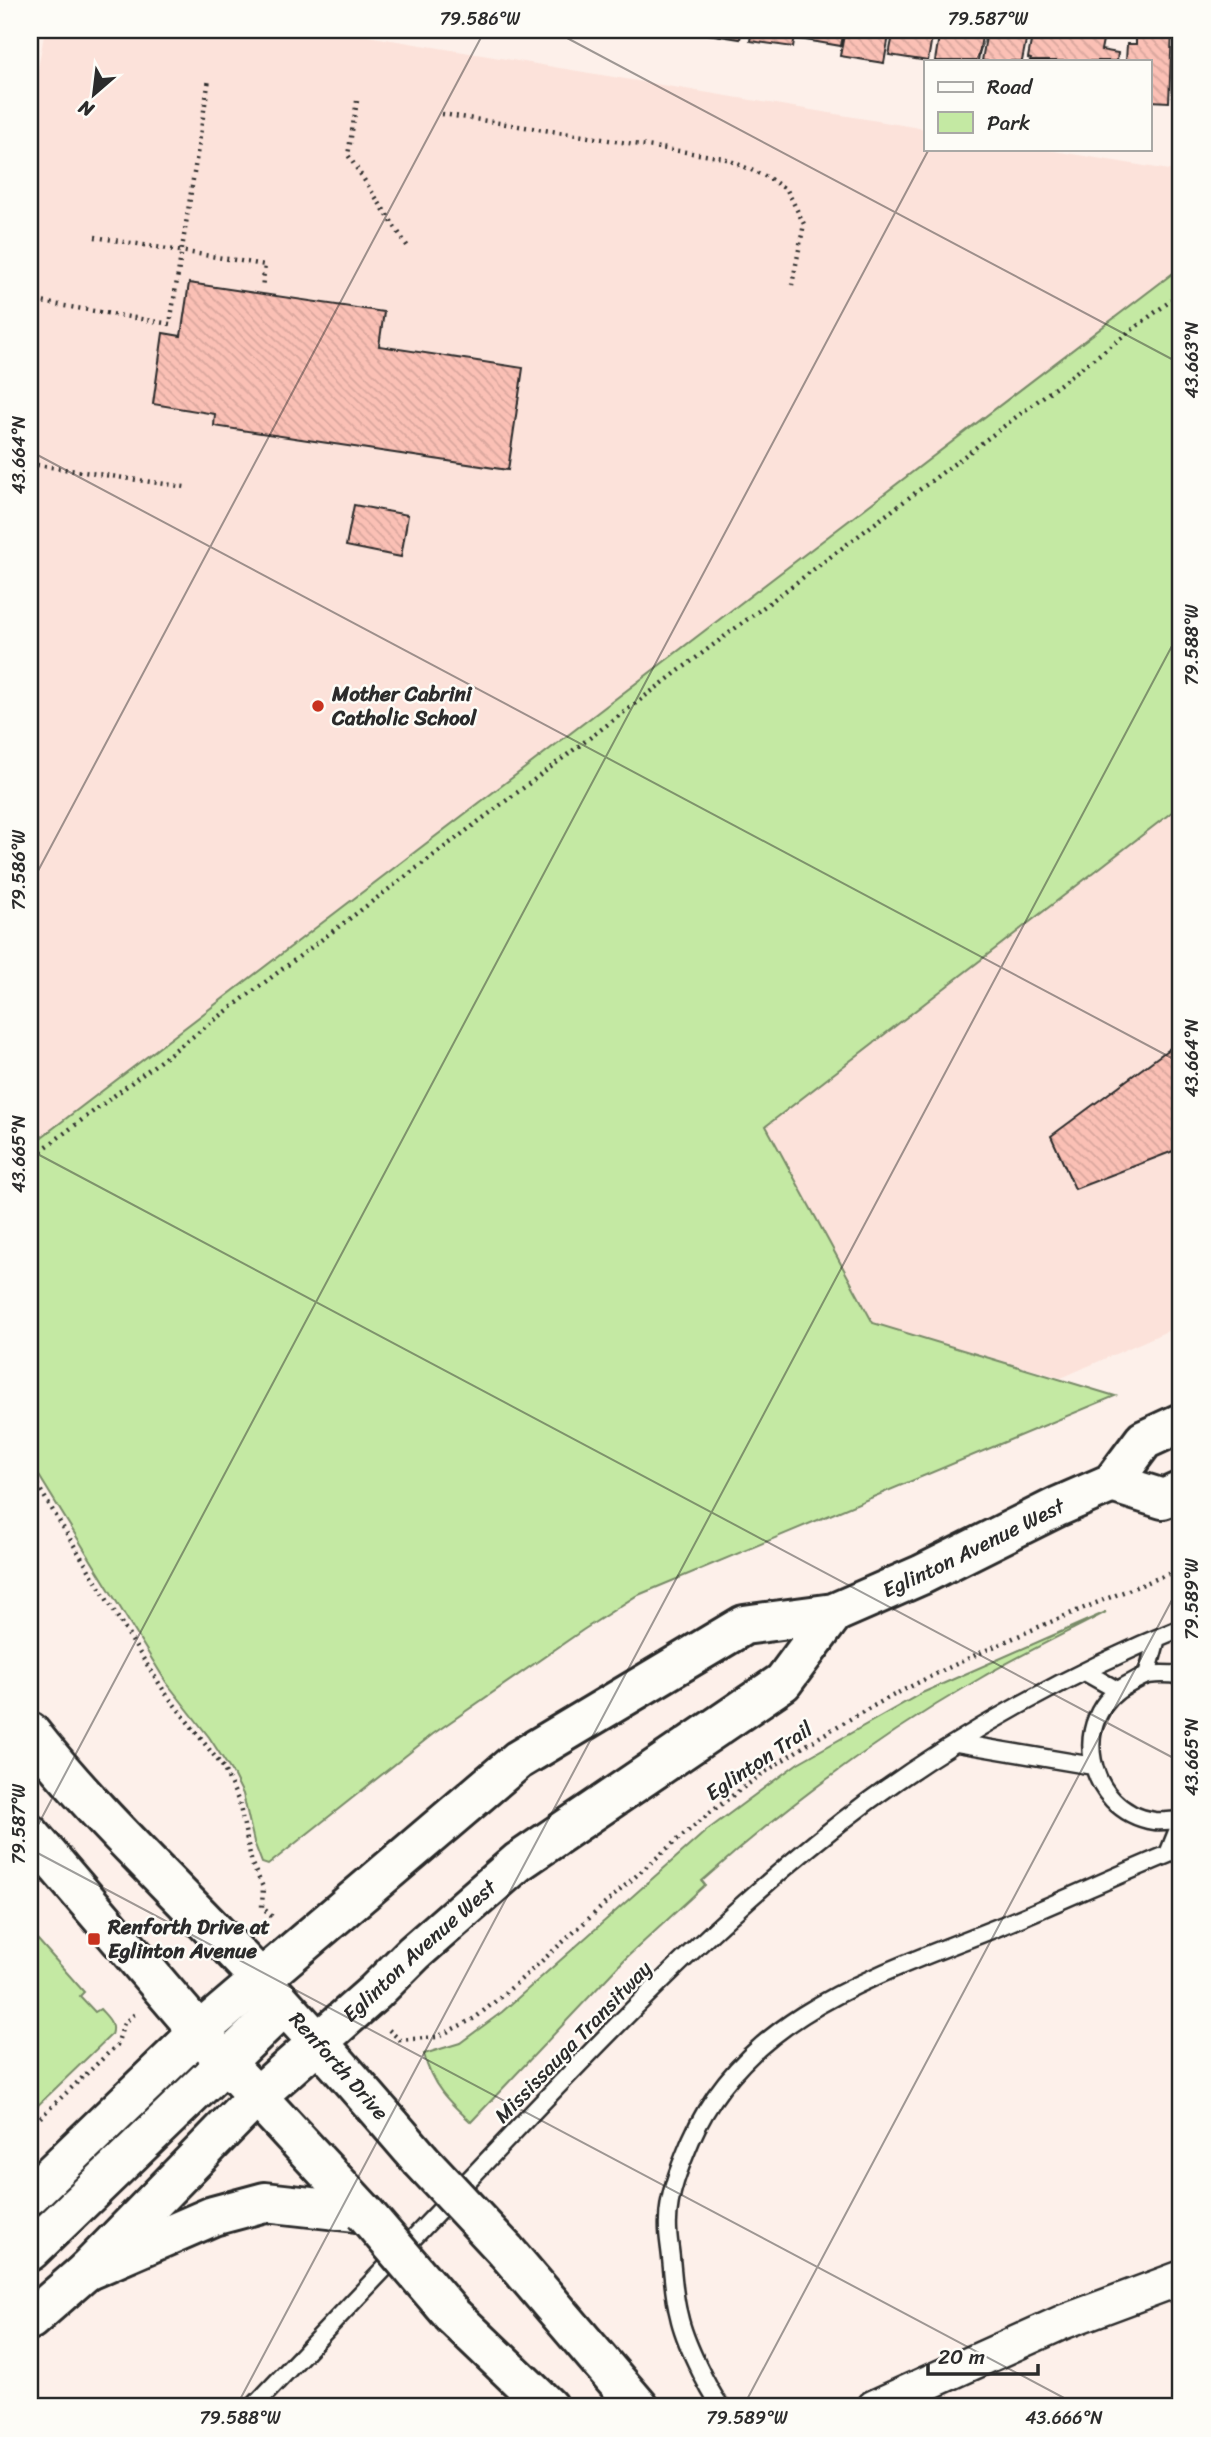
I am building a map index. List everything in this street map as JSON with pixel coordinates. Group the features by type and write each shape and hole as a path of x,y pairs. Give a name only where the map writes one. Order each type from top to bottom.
{"main road":[{"name":"Eglinton Avenue West","path":"30,2251 225,2063 271,1993 519,1760 744,1625 834,1613 921,1575 1057,1507 1112,1483 1144,1440 1181,1423"},
{"path":"1112,1483 1163,1499 1181,1490"},
{"name":"Eglinton Avenue West","path":"30,2320 86,2271 256,2096 414,1953 518,1862 783,1682 834,1613"},
{"name":"Renforth Drive","path":"30,1732 62,1774 271,1993 506,2251 639,2407"},
{"path":"30,1834 225,2063 365,2213 453,2316 548,2407"},
{"name":"Eglinton Avenue West","path":"30,2195 199,2032 271,1993"},
{"path":"86,2271 214,2216 265,2202 365,2213"}],"street":[{"path":"874,2407 1063,2322 1181,2278"}],"lane":[{"name":"Mississauga Transitway","path":"253,2407 631,2009 768,1881 871,1800 957,1743 1085,1672 1181,1628"},
{"path":"1147,1675 1157,1638"},
{"path":"1085,1672 1117,1689"},
{"path":"721,2407 710,2392 679,2317 667,2220 675,2186 695,2132 713,2098 737,2068 780,2030 827,2000 875,1976 1175,1851 1181,1821 1154,1821 1126,1811 1105,1792 1093,1766 1091,1738 1099,1711 1117,1689 1147,1675 1181,1675"},
{"path":"957,1743 1093,1766"}],"path":[{"path":"30,300 170,324 209,79"},
{"path":"357,101 348,155 408,247"},
{"path":"442,114 724,158 767,177 787,190 804,223 792,285"},
{"path":"95,237 265,265 262,288"},
{"path":"30,1159 1181,293"},
{"path":"30,464 185,487"},
{"path":"30,1473 136,1649 166,1694 223,1767 239,1802 252,1864 263,1887 262,1907"},
{"name":"Eglinton Trail","path":"400,2040 437,2037 475,2018 685,1834 732,1796 796,1751 933,1676 1084,1607 1181,1569"},
{"path":"30,2127 117,2045 124,2024"}],"shaded area":[{"name":"Mother Cabrini Catholic School","path":"45,30 331,30 924,129 924,150 1048,150 1181,172 1181,267 30,1146 30,112"},
{"path":"1181,805 1181,1325 1061,1378 873,1323 766,1126"}],"green space":[{"path":"1181,267 1181,805 766,1126 873,1323 1115,1396 636,1596 433,1734 268,1865 262,1863 254,1842 243,1794 233,1774 209,1737 166,1682 30,1461 30,1146"},
{"path":"1106,1612 979,1679 905,1724 835,1773 767,1826 702,1881 705,1885 625,1959 471,2122 442,2092 431,2075 424,2054 460,2043 502,2012 706,1831 798,1763 922,1693"},
{"path":"38,1940 84,1992 80,1996 95,2012 100,2009 108,2018 112,2031 111,2035 30,2113 30,1947"}],"building":[{"path":"682,30 742,30 740,39"},
{"path":"752,30 796,30 793,47 750,41"},
{"path":"800,30 844,30 841,46 799,39"},
{"path":"845,30 890,30 884,63 840,56"},
{"path":"894,30 933,30 928,60 889,55"},
{"path":"940,30 983,30 978,60 935,60"},
{"path":"987,30 1028,30 1022,60 982,60"},
{"path":"1033,30 1105,30 1101,50 1118,53 1117,60 1028,58"},
{"path":"1136,30 1172,30 1169,102 1152,101 1152,60 1126,60 1127,44 1136,44"},
{"path":"189,283 384,312 379,346 523,368 508,470 214,426 215,414 153,404 163,333 181,336"},
{"path":"354,505 408,515 401,557 346,546"},
{"path":"1181,1040 1181,1148 1075,1189 1051,1136"}],"place":[{"name":"Mother Cabrini Catholic School","path":"318,706"},
{"name":"Renforth Drive at Eglinton Avenue","path":"94,1939"}]}
